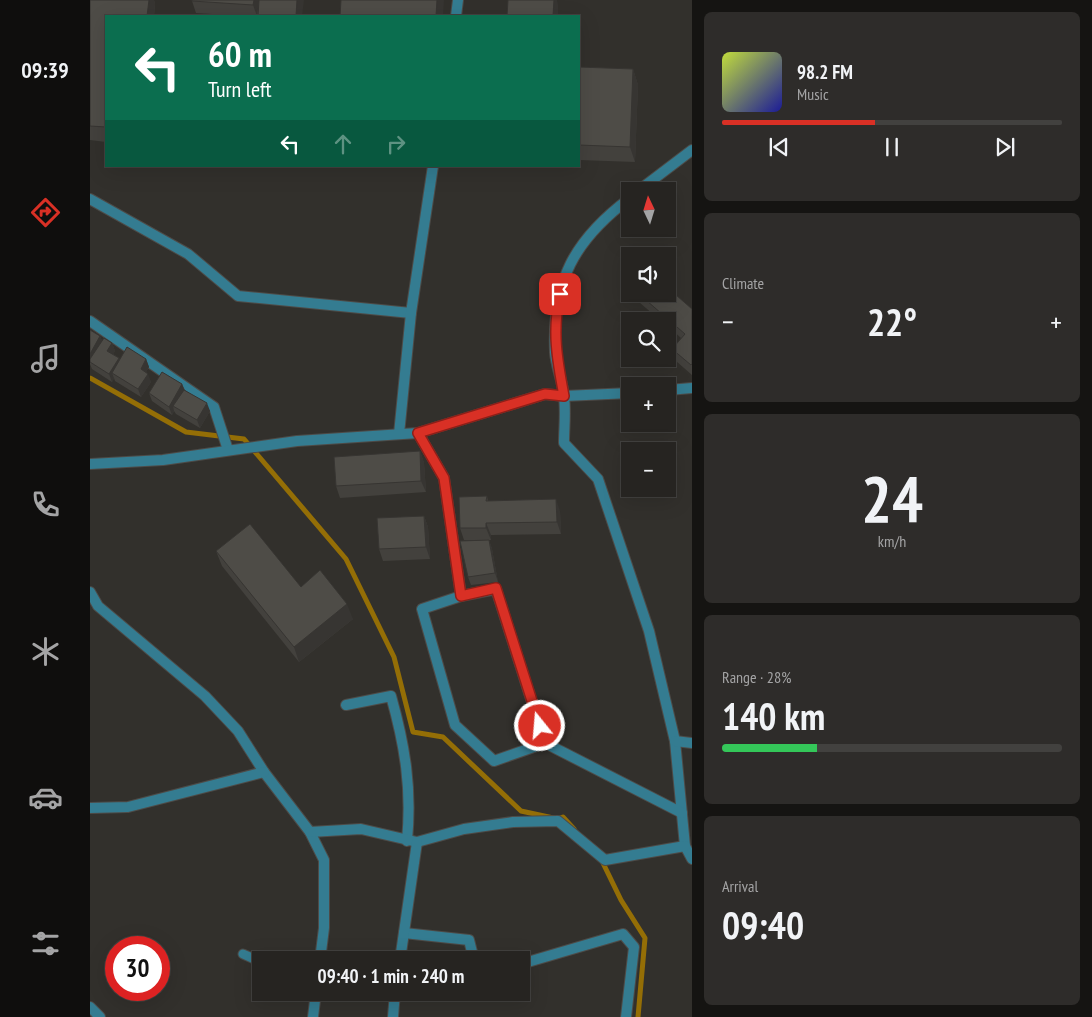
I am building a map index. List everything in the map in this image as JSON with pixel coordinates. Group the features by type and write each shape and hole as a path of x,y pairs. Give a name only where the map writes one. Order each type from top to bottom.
{"street":[{"path":"456,15 458,0"},
{"path":"650,182 692,150"},
{"path":"399,434 411,313 433,167"},
{"path":"90,199 188,254 238,296 411,313"},
{"path":"621,205 604,218 580,246 565,275 556,312 555,354 564,396 564,443 598,479 649,631 675,741 685,846 692,860"},
{"path":"90,321 214,407 228,450"},
{"path":"676,389 692,388"},
{"path":"90,464 163,460 297,441 418,433 545,394 564,396 621,393"},
{"path":"418,433 444,478 461,596"},
{"path":"545,743 494,761 455,725 422,609 461,596 496,588 545,743 682,813"},
{"path":"90,592 98,606 205,696 238,731 264,772 310,832 324,860 324,928 321,951"},
{"path":"346,705 391,696 402,738 412,841 401,951"},
{"path":"675,741 692,743"},
{"path":"90,808 128,807 264,772"},
{"path":"310,832 361,830 412,841 464,829 513,822 558,821 604,860 685,846"},
{"path":"404,933 469,940 472,951"},
{"path":"530,961 623,934 634,947 626,1017"},
{"path":"313,1017 315,1001"},
{"path":"394,1017 395,1001"},
{"path":"90,1007 100,1017"}],"lane":[{"path":"243,954 252,958"}],"building":[{"path":"90,0 149,0 147,15 105,15 105,127 90,126"},
{"path":"192,0 254,0 253,5"},
{"path":"259,0 297,0 296,15 258,15"},
{"path":"341,0 437,0 436,15 340,15"},
{"path":"508,0 554,0 553,15 507,15"},
{"path":"580,67 633,69 630,147 580,145"},
{"path":"676,295 692,309 691,365 676,352 676,344 685,334 676,326 676,312 660,312 648,302 676,302"},
{"path":"90,330 100,336 90,354"},
{"path":"104,338 112,343 107,351 119,358 109,374 90,362 90,359"},
{"path":"127,347 146,359 141,369 148,374 138,389 112,373"},
{"path":"162,372 182,384 169,407 149,393"},
{"path":"184,390 207,403 197,420 173,406"},
{"path":"420,451 421,481 336,486 334,457"},
{"path":"487,496 486,501 556,499 557,522 486,523 486,528 460,528 459,497"},
{"path":"424,516 426,547 379,549 377,518"},
{"path":"250,524 301,587 320,570 347,604 294,647 216,551"},
{"path":"489,540 495,573 468,577 460,541"}],"waterway":[{"path":"90,378 186,432 244,439 346,559 394,657 413,732 443,737 521,811 558,819 563,817 574,829"},
{"path":"601,859 621,900 645,938 638,1017"}],"route":[{"path":"540,726 496,588 461,596 444,478 418,433 545,394 564,396 555,354 556,312 560,294"}]}
